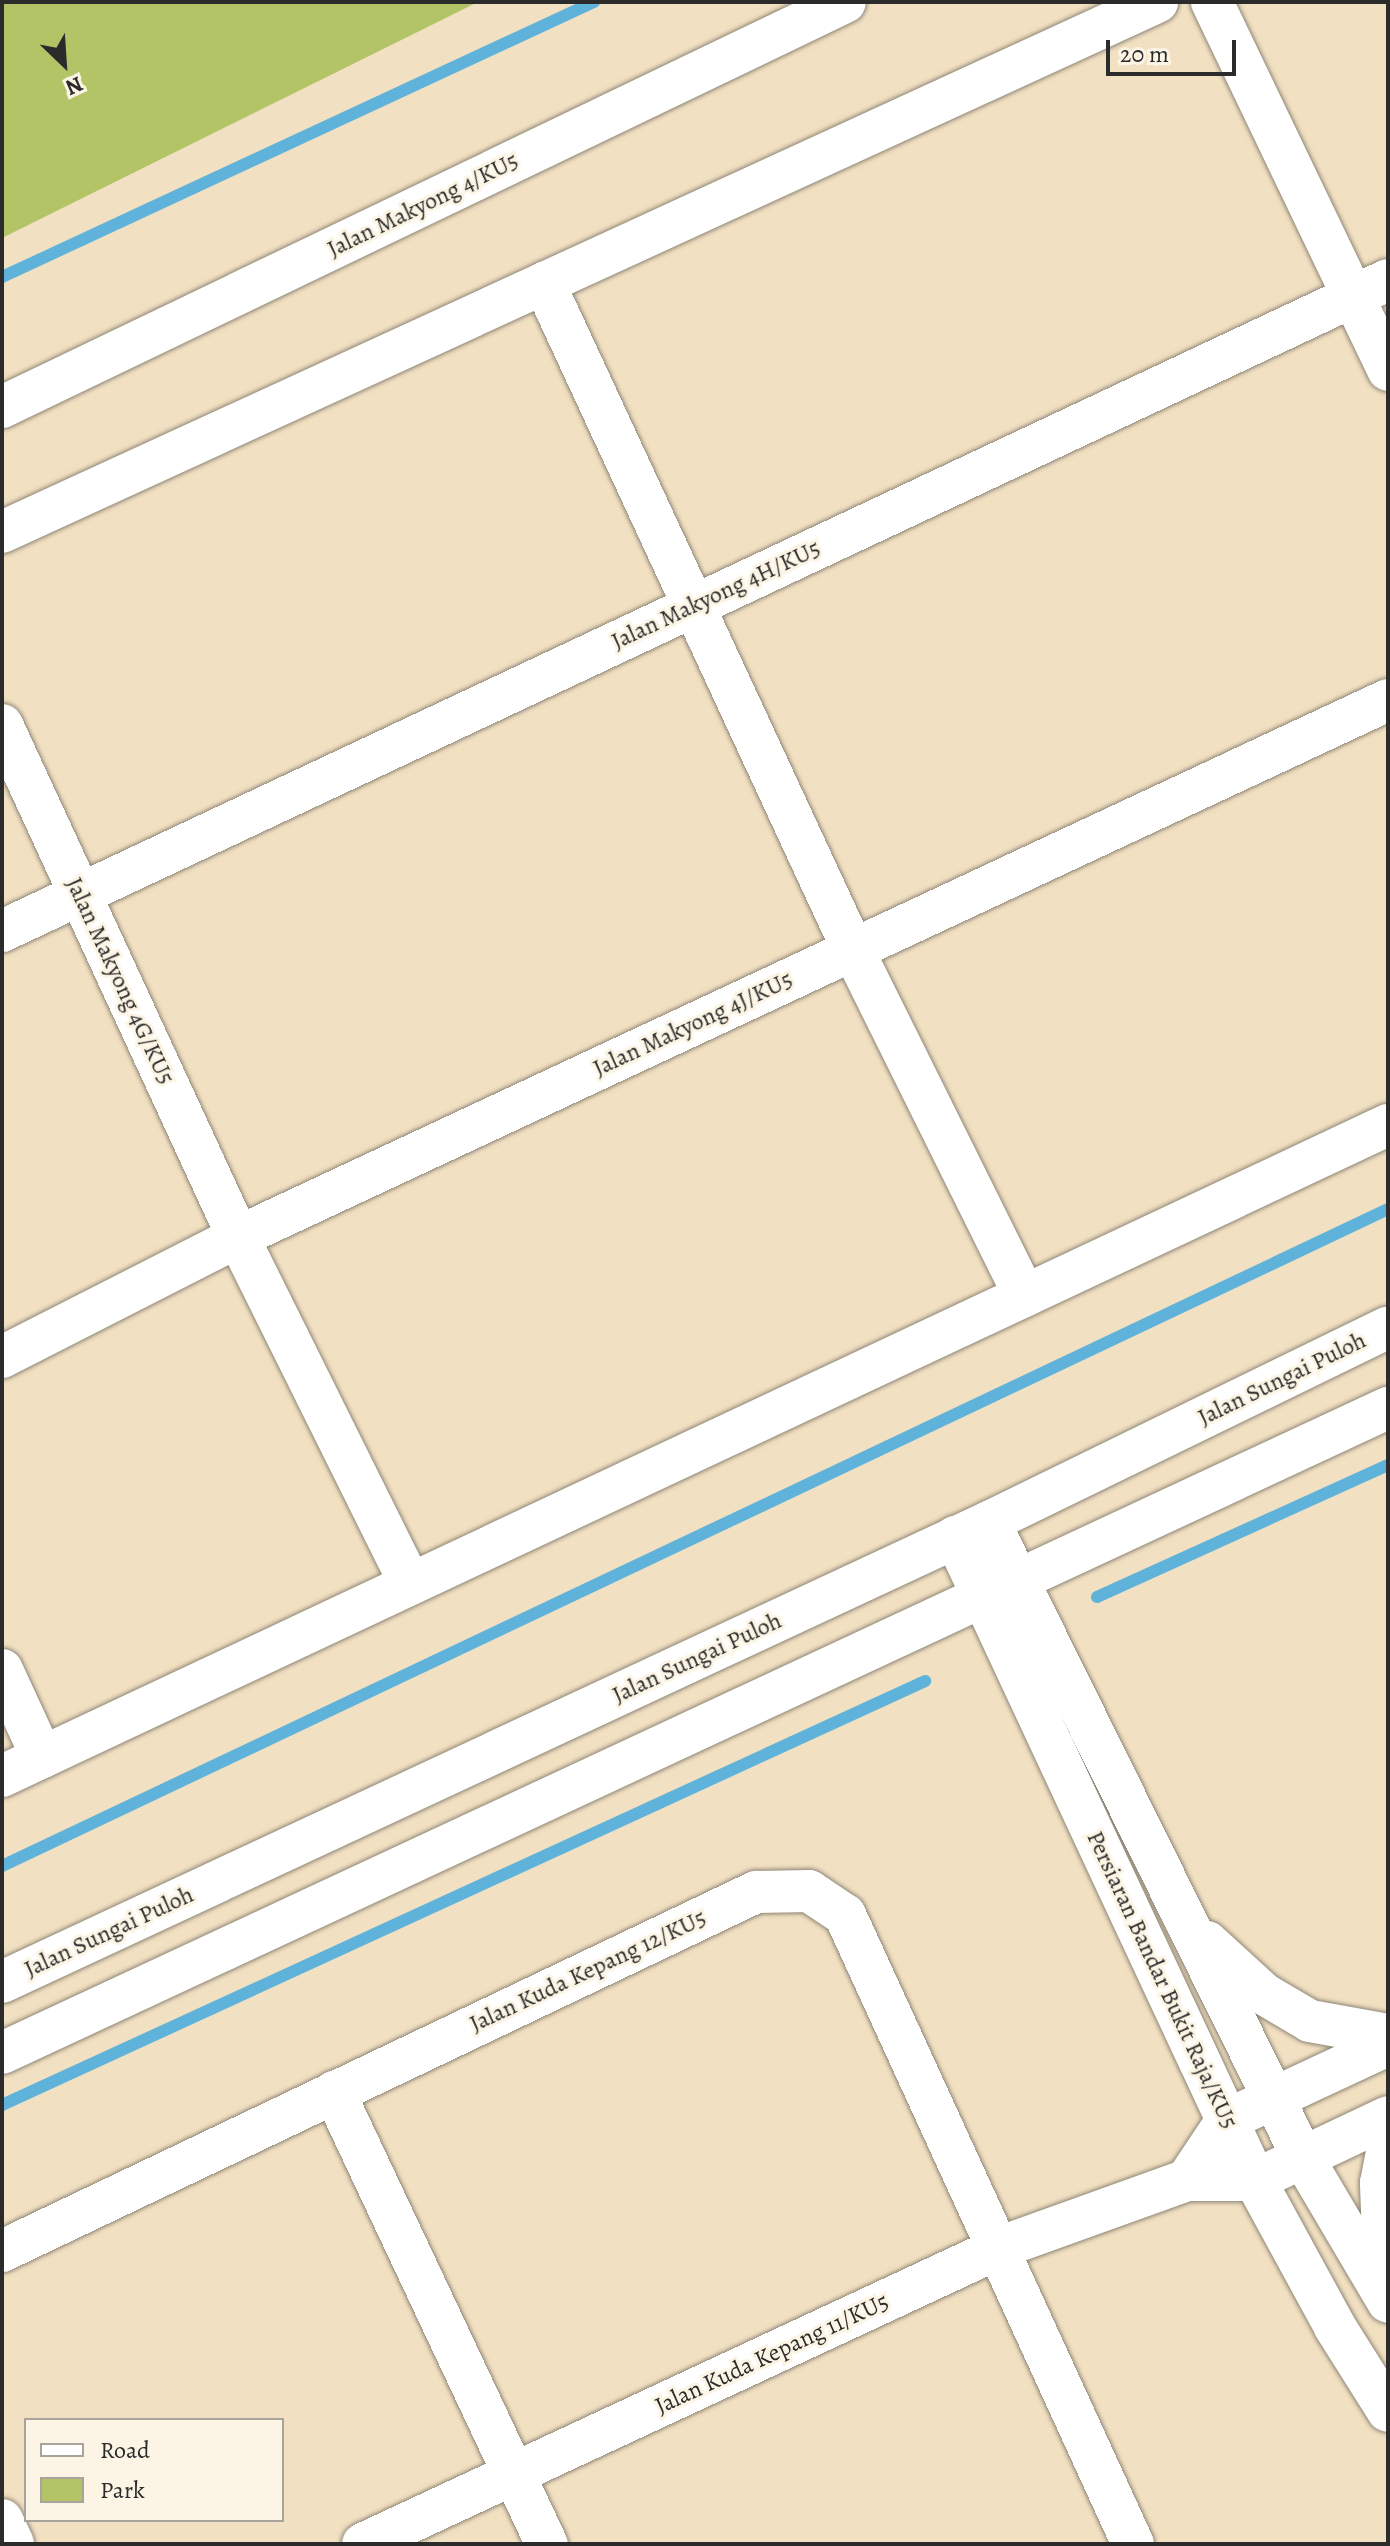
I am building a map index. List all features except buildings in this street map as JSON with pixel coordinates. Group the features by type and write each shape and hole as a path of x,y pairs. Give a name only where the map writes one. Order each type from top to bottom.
{"street":[{"name":"Jalan Makyong 4/KU5","path":"2,407 845,2"},
{"path":"2,532 1157,2"},
{"path":"1212,2 1370,288 1388,370"},
{"path":"544,283 696,604 853,950 1025,1296"},
{"name":"Jalan Makyong 4H/KU5","path":"2,931 1370,288"},
{"name":"Jalan Makyong 4J/KU5","path":"2,1357 238,1237 1388,700"},
{"name":"Jalan Makyong 4G/KU5","path":"2,725 238,1237 410,1584"},
{"path":"2,1776 1388,1125"},
{"name":"Jalan Sungai Puloh","path":"2,1982 972,1530 1388,1327"},
{"path":"2,2053 1388,1408"},
{"name":"Persiaran Bandar Bukit Raja/KU5","path":"972,1530 1034,1658 1255,2180 1388,2411"},
{"path":"923,1624 953,1627 1034,1658 1065,1580 1085,1548"},
{"name":"Persiaran Bandar Bukit Raja/KU5","path":"1034,1658 1182,1915 1303,2158 1387,2300"},
{"path":"2,1670 42,1757"},
{"name":"Jalan Kuda Kepang 12/KU5","path":"2,2251 756,1892 809,1891 845,1915 1001,2247 1133,2544"},
{"path":"1182,1915 1228,1964 1275,2001 1310,2021 1388,2035"},
{"path":"1187,2180 1227,2120 1388,2045"},
{"path":"334,2092 547,2544"},
{"path":"1255,2180 1388,2117"},
{"path":"1387,2300 1381,2183 1388,2147"},
{"name":"Jalan Kuda Kepang 11/KU5","path":"363,2544 1001,2247 1187,2180 1255,2180"},
{"path":"2,2520 13,2544"}],"green space":[{"path":"2,2 478,2 2,238"}],"waterway":[{"path":"2,277 594,2"},
{"path":"2,1866 1388,1209"},
{"path":"1097,1597 1388,1465"},
{"path":"2,2105 925,1681"}]}
